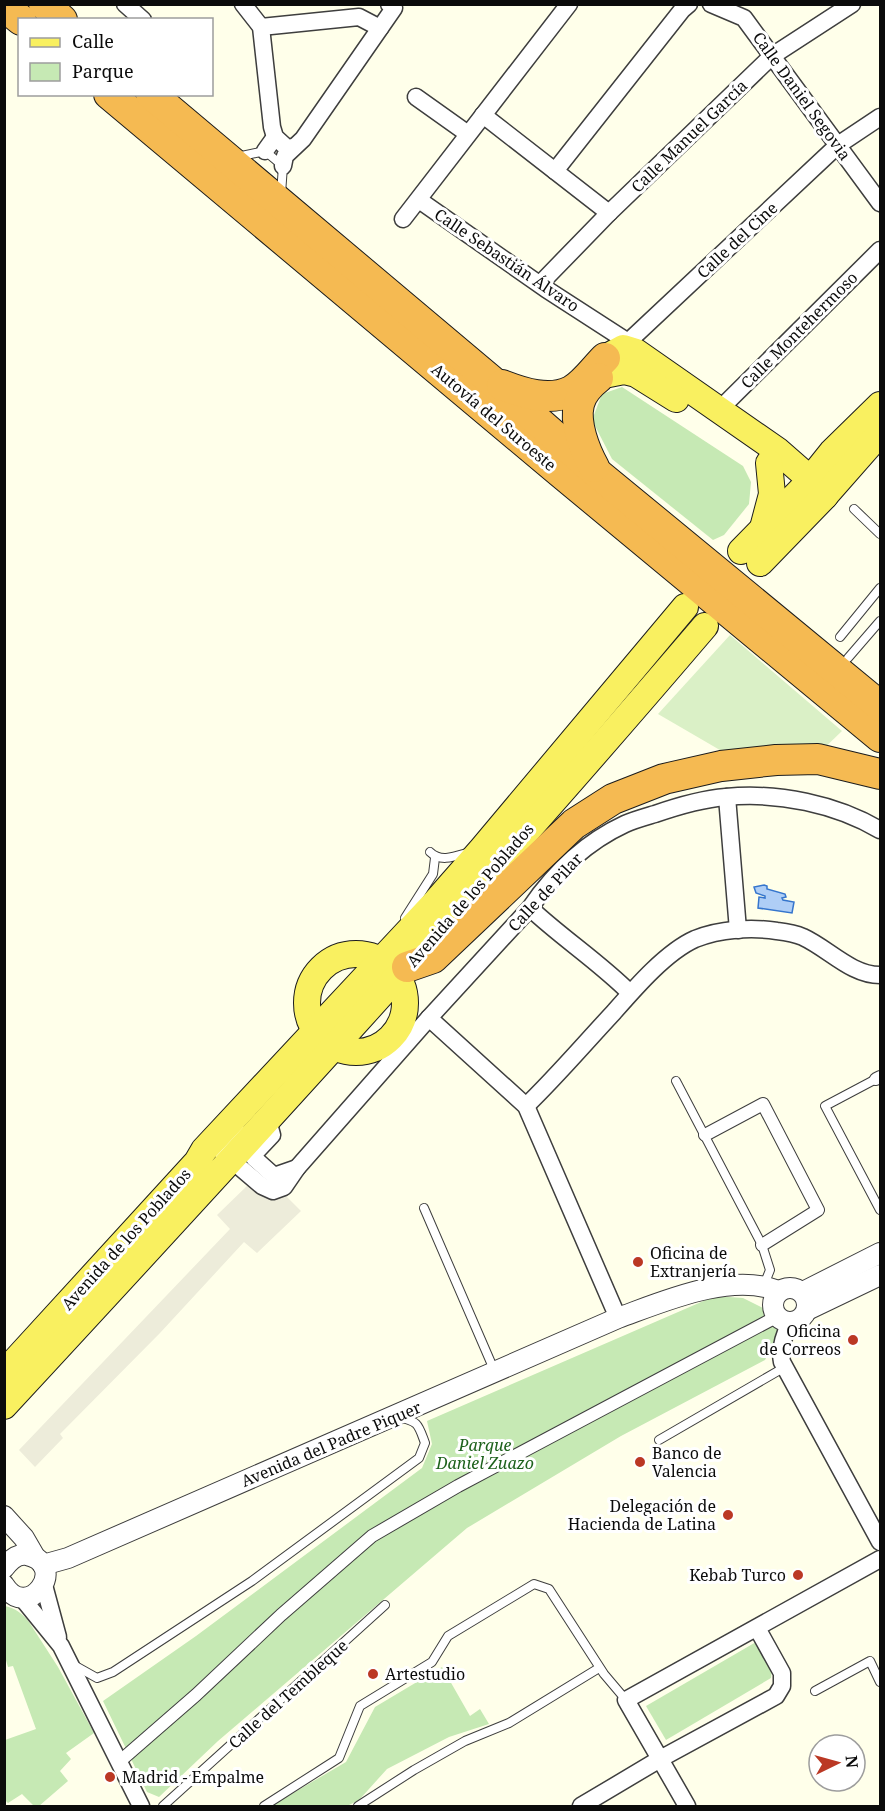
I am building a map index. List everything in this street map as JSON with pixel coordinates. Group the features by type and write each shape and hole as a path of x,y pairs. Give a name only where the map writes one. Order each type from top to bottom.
{"highway":[{"path":"44,4 60,18"},
{"path":"4,6 19,18"},
{"name":"Autovía del Suroeste","path":"111,96 880,737"},
{"name":"Autovía del Suroeste","path":"153,96 494,381 597,473 880,705"},
{"path":"494,381 524,394 559,395 571,391 614,358"},
{"path":"597,473 584,448 579,404 591,384 614,358"},
{"path":"394,965 434,958 574,824 613,798 664,778 721,766 776,760 818,759 880,774"}],"main road":[{"path":"614,358 636,352 718,410 815,490"},
{"path":"614,358 674,398 775,458 812,461 832,452 880,405"},
{"path":"775,458 772,494 763,528 750,557 815,490 880,433"},
{"path":"763,528 815,490 832,452"},
{"name":"Avenida de los Poblados","path":"394,965 482,849 685,607"},
{"name":"Avenida de los Poblados","path":"4,1406 268,1120 324,1040 394,965 532,825 705,626"},
{"path":"353,954 369,956 394,965 403,989 405,1005 402,1022 393,1035 381,1046 366,1052 350,1053 324,1040 307,1011 307,994 312,979 322,966 337,958 353,954"},
{"name":"Avenida de los Poblados","path":"4,1373 295,1052 324,1040"}],"street":[{"path":"125,4 141,18"},
{"path":"243,4 261,27 275,137 287,148 294,147"},
{"path":"283,166 285,156 303,139 394,8 390,4"},
{"path":"402,219 419,200 568,4"},
{"path":"555,171 689,4"},
{"name":"Calle Daniel Segovia","path":"711,4 744,18 880,203"},
{"name":"Calle Manuel García","path":"540,284 609,213 772,56 852,4"},
{"path":"261,27 359,17 380,28"},
{"path":"416,97 468,134"},
{"path":"483,115 609,213"},
{"name":"Calle del Cine","path":"614,358 838,145 880,117"},
{"path":"265,151 275,137"},
{"name":"Calle Sebastián Álvaro","path":"419,200 596,320 614,358"},
{"name":"Calle Montehermoso","path":"718,410 880,250"},
{"name":"Calle Sebastián Álvaro","path":"596,320 614,358"},
{"path":"727,797 738,930"},
{"name":"Calle de Pilar","path":"231,1160 262,1186 273,1191 284,1186 297,1168 429,1018 530,908 566,864 591,844 624,824 674,807 727,797 779,798 809,802 866,822 880,830"},
{"path":"530,908 630,993"},
{"path":"526,1106 653,970 695,939 738,930 776,930 802,936 857,970 880,975"},
{"path":"429,1018 526,1106 618,1318"},
{"name":"Avenida de los Poblados","path":"231,1160 222,1152 227,1139 276,1084 295,1052"},
{"path":"705,1135 763,1104 818,1210 762,1245"},
{"path":"268,1120 272,1135 255,1153 254,1158 274,1176 297,1168"},
{"path":"119,1762 372,1536 458,1486 784,1319 801,1319 805,1301 880,1254"},
{"path":"805,1301 880,1275"},
{"name":"Avenida del Padre Piquer","path":"8,1585 11,1559 22,1554 39,1561 68,1558 618,1318 669,1299 709,1289 739,1285 772,1288"},
{"path":"784,1319 774,1311 772,1288 796,1288 805,1301"},
{"path":"784,1319 784,1335 780,1354 785,1367 880,1542"},
{"path":"4,1516 24,1539 46,1575 44,1586 61,1646 141,1806"},
{"path":"687,1806 626,1700 880,1559"},
{"path":"8,1585 35,1595 44,1586"},
{"path":"8,1585 61,1646"},
{"path":"581,1806 660,1759 776,1696 782,1686 782,1673 757,1628"}],"lane":[{"path":"228,159 265,151 283,166 280,203"},
{"path":"854,509 880,534"},
{"path":"840,637 880,588"},
{"path":"848,658 880,621"},
{"path":"394,965 403,923 433,874 432,855 448,859 482,849"},
{"path":"878,1078 825,1106 880,1210"},
{"path":"676,1081 762,1245 770,1270 772,1288"},
{"path":"424,1208 495,1372"},
{"path":"659,1440 785,1367"},
{"path":"69,1662 97,1678 112,1672 252,1581 418,1458 425,1443 420,1428 415,1421 396,1416"},
{"path":"264,1806 339,1758 360,1706 432,1662 448,1636 534,1584 549,1589 599,1668 626,1700"},
{"name":"Calle del Tembleque","path":"164,1806 385,1605"},
{"path":"815,1691 870,1661 880,1682"},
{"path":"358,1806 414,1770 465,1741 509,1723 599,1668"}],"green space":[{"path":"622,387 743,466 751,482 749,504 724,535 713,540 612,459 592,420 602,394"},
{"path":"730,635 842,731 816,756 725,753 658,714"},
{"name":"Parque Daniel Zuazo","path":"715,1296 743,1298 763,1308 778,1330 765,1360 621,1436 467,1528 218,1741 159,1797 147,1792 103,1701 196,1636 422,1468 432,1444 427,1421"},
{"path":"5,1606 24,1616 29,1622 58,1667 94,1733 66,1753 71,1759 60,1771 68,1781 39,1806 34,1806 22,1794 8,1803 5,1800 5,1740 36,1729 13,1666 8,1667 5,1657"},
{"path":"756,1642 772,1669 771,1678 666,1740 646,1706"},
{"path":"442,1667 470,1716 480,1709 489,1724 449,1737 387,1769 359,1800 347,1806 271,1806 346,1762 375,1707"}],"shaded area":[{"path":"249,1184 270,1197 286,1196 301,1211 257,1253 244,1242 160,1333 60,1434 63,1438 35,1467 19,1450 230,1229 217,1215"}],"water":[{"path":"764,885 767,889 785,894 786,897 782,898 783,900 794,902 792,913 758,908 759,897 765,898 765,896 756,893 754,887"}],"place":[{"name":"Oficina de Extranjería","path":"638,1262"},
{"name":"Oficina de Correos","path":"853,1340"},
{"name":"Banco de Valencia","path":"640,1462"},
{"name":"Delegación de Hacienda de Latina","path":"728,1515"},
{"name":"Kebab Turco","path":"798,1575"},
{"name":"Artestudio","path":"373,1674"},
{"name":"Madrid - Empalme","path":"110,1777"}]}
